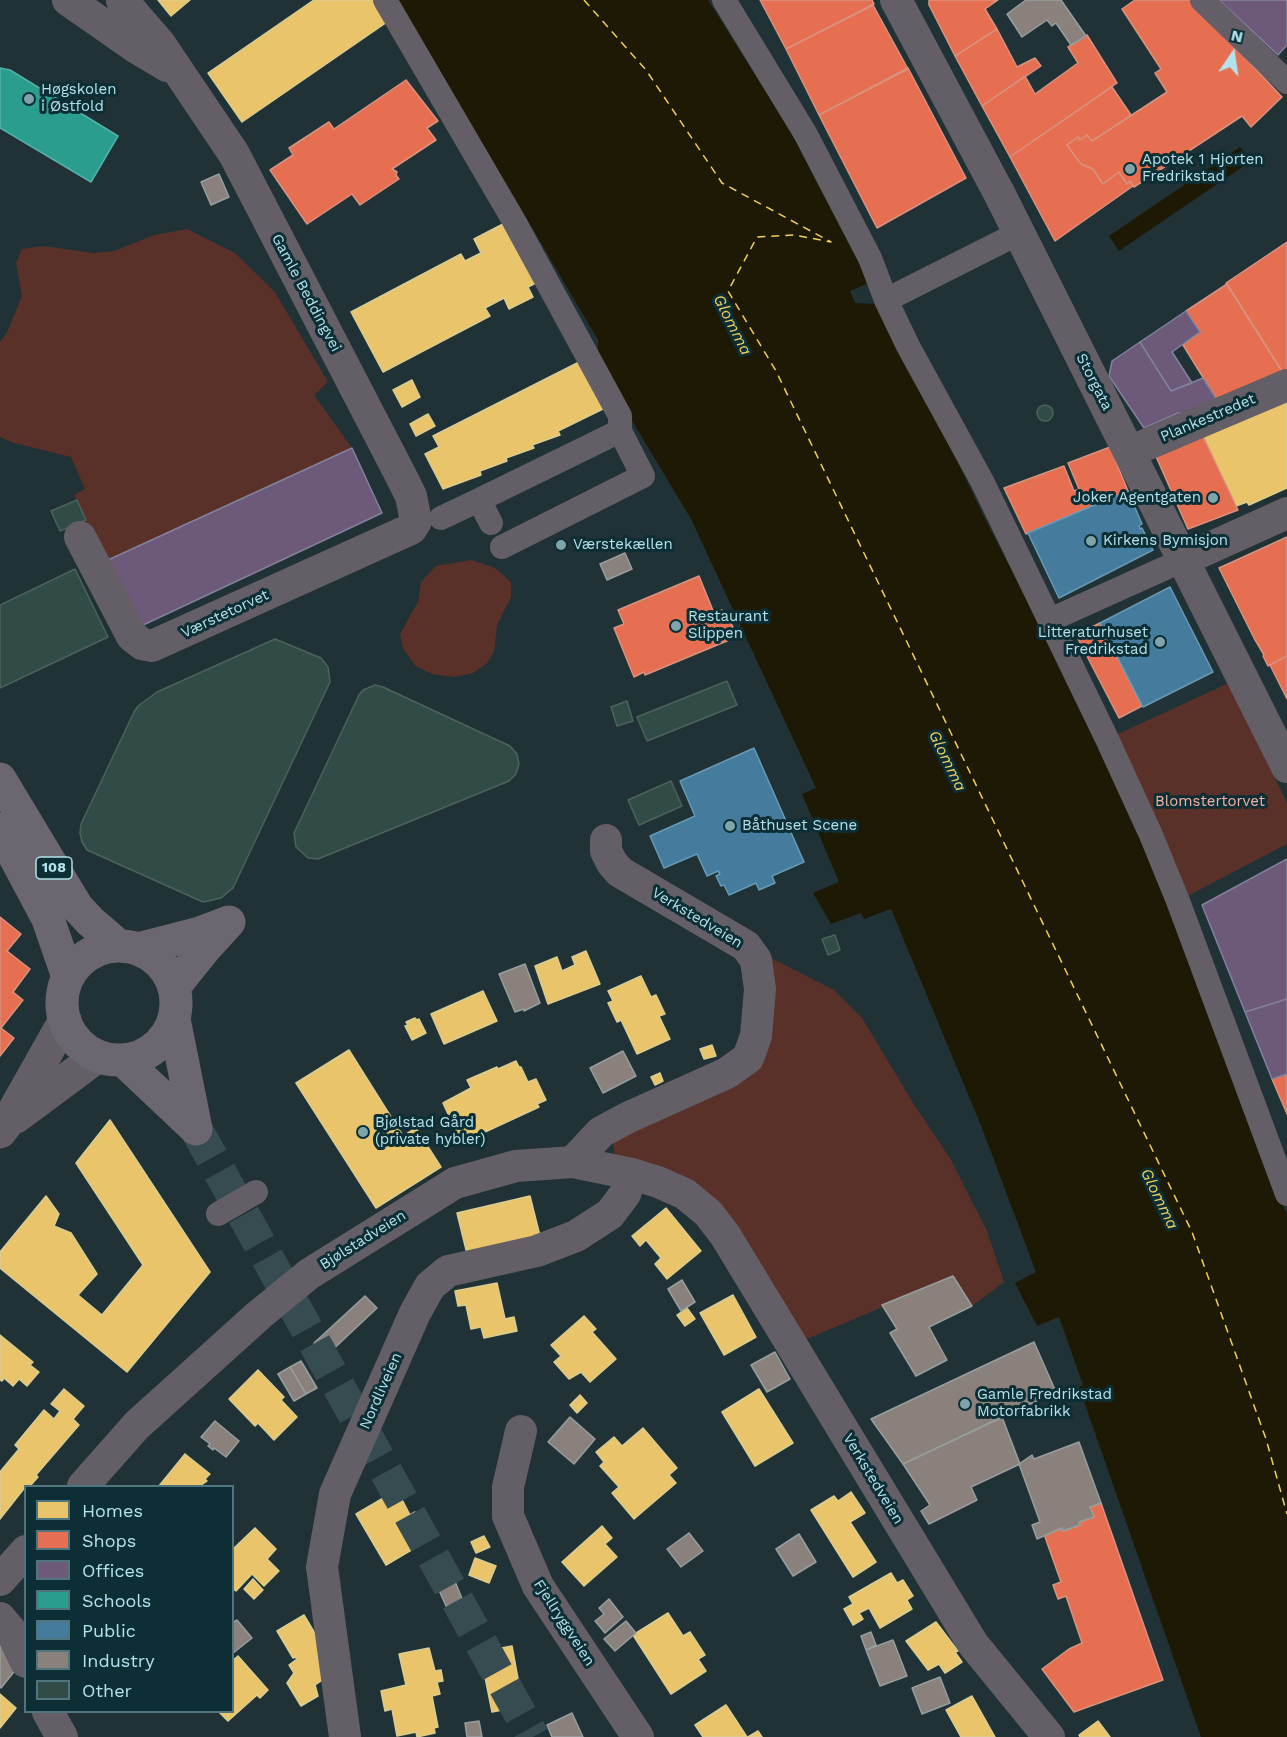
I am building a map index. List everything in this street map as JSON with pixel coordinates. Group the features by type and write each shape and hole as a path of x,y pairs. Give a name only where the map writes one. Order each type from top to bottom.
{"main road":[{"name":"108","path":"0,779 77,907 90,921 129,948 150,955 169,975 195,1129 110,1058 83,1047 71,1034 62,1006 63,991 68,977 48,919 0,829"},
{"path":"68,977 84,958 107,947 129,948 200,933 229,922 207,946 174,1003 167,1035 155,1047 140,1056 110,1058"}],"street":[{"name":"Gamle Beddingvei","path":"68,0 137,48 178,73"},
{"name":"Gamle Beddingvei","path":"122,0 160,44 234,154 411,496 428,520"},
{"path":"385,0 514,221 609,395 620,416 620,431 643,476 502,547"},
{"path":"724,0 805,133 870,258 886,300 908,346 983,483 1050,620 1151,835 1287,1194"},
{"name":"Storgata","path":"896,0 999,193 1287,766"},
{"path":"1202,0 1287,82"},
{"path":"886,300 1005,240"},
{"name":"Plankestredet","path":"1129,452 1287,385"},
{"path":"428,520 479,500 620,431"},
{"path":"479,500 491,523"},
{"path":"1050,620 1287,513"},
{"name":"Værstetorvet","path":"80,537 132,636 142,644 152,646 428,520"},
{"name":"Verkstedveien","path":"573,1162 602,1132 627,1118 727,1073 748,1058 756,1036 760,989 756,960 746,946 620,872 606,851 606,840"},
{"path":"3,1127 65,1020"},
{"path":"3,1127 110,1058"},
{"name":"Bjølstadveien","path":"84,1485 137,1425 242,1330 309,1274 455,1183 516,1166 573,1162 632,1174 658,1182 685,1194 708,1213"},
{"name":"Nordliveien","path":"345,1737 322,1567 335,1494 415,1313 430,1286 448,1272 537,1251 576,1236 610,1214 625,1194 632,1174"},
{"path":"218,1214 256,1192"},
{"name":"Verkstedveien","path":"708,1213 725,1235 973,1644 1049,1737"},
{"name":"Fjellryggveien","path":"522,1431 508,1487 508,1516 538,1586 638,1737"},
{"path":"0,1580 24,1553"},
{"path":"0,1618 11,1631 24,1658"},
{"path":"49,1713 62,1737"}],"green space":[{"path":"187,229 235,253 275,292 328,382 314,395 352,448 105,562 74,495 85,489 71,457 14,443 0,437 0,342 7,332 22,296 16,263 22,249 43,246 94,253 114,251 154,235"},
{"path":"471,560 495,568 511,582 511,597 497,625 494,652 487,663 473,673 454,677 432,674 415,666 403,648 400,634 418,602 421,582 436,566"},
{"name":"Blomstertorvet","path":"1229,683 1287,803 1287,844 1178,901 1107,739"},
{"path":"765,955 834,990 862,1018 915,1106 950,1158 987,1231 1004,1282 972,1306 953,1277 800,1342 717,1202 615,1159 612,1133 751,1071"}],"water":[{"name":"Glomma","path":"398,0 708,0 790,130 869,283 850,291 855,303 879,304 906,352 980,509 1086,715 1155,874 1287,1215 1287,1737 1201,1737 1079,1387 1083,1385 1059,1317 1037,1326 1015,1283 1036,1272 982,1128 891,909 864,919 861,913 831,924 813,893 839,882 802,794 816,788 691,519 598,364 598,340"},
{"path":"1240,147 1251,161 1119,251 1109,236"}],"building: Homes":[{"path":"158,0 190,0 171,16"},
{"path":"314,0 379,0 390,20 242,122 208,73"},
{"path":"503,224 536,283 528,287 533,297 509,309 504,298 485,308 490,316 383,372 351,312 461,254 465,261 481,253 474,239"},
{"path":"585,359 609,406 558,431 560,435 532,445 534,448 480,471 481,475 443,489 425,454 439,447 433,436"},
{"path":"412,380 420,397 402,407 393,390"},
{"path":"1287,396 1287,488 1249,505 1247,502 1236,506 1202,435"},
{"path":"428,414 435,426 416,436 410,424"},
{"path":"586,951 600,984 548,1004 535,966 557,957 562,971 575,965 572,957"},
{"path":"641,976 651,997 656,995 665,1014 659,1016 670,1039 637,1054 621,1020 617,1022 608,1003 613,1001 608,991"},
{"path":"483,991 497,1021 444,1044 431,1014"},
{"path":"415,1018 419,1019 426,1033 412,1040 405,1026 408,1025 406,1022"},
{"path":"712,1045 716,1056 704,1059 700,1049"},
{"name":"Bjølstad Gård (private hybler)","path":"349,1050 403,1136 416,1128 441,1167 376,1208 296,1083"},
{"path":"516,1061 528,1082 536,1079 546,1100 537,1104 539,1107 470,1139 468,1136 460,1140 443,1103 471,1088 467,1080"},
{"path":"660,1073 663,1081 655,1085 651,1077"},
{"path":"110,1120 210,1272 127,1372 0,1268 0,1252 46,1196 59,1214 54,1226 71,1233 97,1274 78,1295 102,1315 143,1265 76,1163"},
{"path":"530,1196 541,1240 468,1258 457,1213"},
{"path":"666,1208 701,1251 667,1279 655,1264 661,1258 646,1240 640,1246 632,1236"},
{"path":"497,1283 505,1319 514,1317 517,1331 484,1338 481,1327 471,1329 466,1305 458,1306 455,1291"},
{"path":"733,1295 756,1337 724,1355 700,1313"},
{"path":"687,1308 695,1319 685,1326 677,1315"},
{"path":"584,1316 596,1329 592,1332 616,1359 590,1382 581,1372 569,1379 554,1362 561,1356 551,1345"},
{"path":"0,1335 33,1362 30,1365 39,1372 27,1386 19,1379 13,1386 4,1378 0,1380"},
{"path":"258,1370 284,1397 281,1400 297,1417 274,1440 258,1423 255,1426 229,1399"},
{"path":"64,1389 84,1406 73,1419 79,1425 36,1475 38,1477 31,1485 24,1485 24,1489 0,1519 0,1472 19,1449 15,1445 44,1410 54,1419 60,1411 51,1404"},
{"path":"759,1389 793,1443 755,1466 722,1412"},
{"path":"580,1395 587,1403 577,1413 570,1405"},
{"path":"643,1428 677,1468 669,1475 676,1483 634,1519 612,1493 619,1487 600,1466 604,1462 596,1452 614,1437 622,1446"},
{"path":"185,1454 210,1474 205,1479 207,1481 201,1485 160,1485"},
{"path":"397,1490 410,1515 415,1512 430,1539 386,1565 356,1514"},
{"path":"851,1492 865,1513 850,1522 876,1562 853,1577 811,1510 834,1496 838,1501"},
{"path":"602,1526 612,1538 605,1544 617,1557 584,1586 562,1562"},
{"path":"255,1528 276,1549 267,1559 279,1571 264,1586 252,1574 236,1591 234,1590 234,1548"},
{"path":"484,1536 490,1547 476,1553 471,1542"},
{"path":"475,1558 496,1566 489,1583 469,1575"},
{"path":"891,1573 897,1583 903,1580 913,1596 907,1600 912,1609 880,1628 869,1608 859,1613 863,1619 853,1625 844,1609 853,1604 849,1597"},
{"path":"253,1579 263,1590 254,1599 244,1589"},
{"path":"668,1613 683,1636 690,1632 705,1655 698,1659 706,1671 671,1694 633,1635"},
{"path":"304,1615 320,1642 324,1679 315,1685 318,1696 301,1706 287,1683 294,1673 289,1665 297,1659 293,1658 277,1631"},
{"path":"936,1622 958,1651 955,1652 962,1662 945,1673 939,1664 928,1670 906,1641"},
{"path":"512,1646 523,1706 492,1712 480,1652"},
{"path":"429,1648 435,1671 441,1670 443,1681 437,1682 440,1694 432,1696 438,1727 434,1728 435,1733 417,1737 416,1732 397,1736 392,1709 385,1711 381,1691 406,1685 399,1654"},
{"path":"238,1656 268,1690 260,1698 257,1695 228,1721 220,1713 234,1713 234,1659"},
{"path":"0,1694 16,1708 0,1728"},
{"path":"972,1696 995,1737 961,1737 946,1710"},
{"path":"726,1705 747,1737 703,1737 695,1725"},
{"path":"1098,1721 1110,1737 1080,1737 1079,1735"},
{"path":"758,1731 762,1737 748,1737"}],"building: Shops":[{"path":"760,0 872,0 874,4 786,49"},
{"path":"929,0 998,0 985,9 997,29 955,56 929,5"},
{"path":"1135,0 1191,0 1282,97 1251,127 1242,116 1134,187 1130,181 1127,184 1119,172 1103,184 1093,169 1081,164 1067,145 1078,137 1080,140 1087,135 1092,141 1167,92 1155,73 1161,69 1122,9"},
{"path":"873,5 908,69 819,115 786,49"},
{"path":"997,29 1017,67 1035,58 1041,66 982,106 955,56"},
{"path":"1087,35 1117,83 1010,157 982,106 1025,76 1035,94 1078,63 1068,47"},
{"path":"908,68 966,178 877,228 819,115"},
{"path":"406,80 438,121 427,128 436,140 392,169 397,172 399,179 360,205 352,194 307,224 270,170 293,155 289,148 329,122 334,129"},
{"path":"1112,87 1131,115 1092,141 1087,135 1080,140 1078,137 1067,145 1081,164 1093,169 1103,184 1119,172 1127,184 1130,181 1133,186 1055,241 1010,157"},
{"path":"1287,242 1287,372 1283,373 1226,283"},
{"path":"1227,284 1282,371 1217,400 1183,345 1200,332 1186,311"},
{"path":"1201,432 1238,510 1188,529 1154,452"},
{"path":"1110,447 1128,491 1026,534 1004,488 1064,466 1074,491 1079,489 1068,463"},
{"path":"1287,537 1287,656 1268,666 1219,568"},
{"name":"Restaurant Slippen","path":"699,576 714,613 722,610 726,620 729,619 733,627 729,629 734,638 645,675 644,672 634,677 614,628 624,624 618,610"},
{"path":"1100,623 1142,706 1119,718 1076,635"},
{"path":"1287,656 1287,699 1270,665"},
{"path":"0,917 21,934 7,951 30,969 13,992 23,1000 1,1028 14,1038 0,1056"},
{"path":"1287,1074 1287,1114 1272,1079"},
{"path":"1101,1503 1163,1680 1074,1712 1042,1669 1069,1649 1082,1643 1066,1596 1058,1599 1053,1585 1061,1582 1045,1534 1080,1525 1079,1522 1094,1517 1090,1507"}],"building: Offices":[{"path":"1219,0 1287,0 1287,45 1278,55"},
{"path":"1186,311 1200,332 1172,352 1192,383 1171,391 1140,342"},
{"path":"1140,342 1171,391 1203,378 1217,400 1185,414 1178,413 1144,428 1109,376 1112,361"},
{"path":"352,448 382,513 139,627 108,560"},
{"path":"1287,859 1287,999 1245,1012 1202,905"},
{"path":"1287,999 1287,1074 1272,1079 1245,1012"}],"building: Schools":[{"name":"Høgskolen i Østfold","path":"0,68 10,70 118,136 91,182 0,128"}],"building: Public":[{"name":"Kirkens Bymisjon","path":"1128,491 1142,524 1139,526 1140,529 1142,528 1153,550 1059,598 1028,533"},
{"name":"Litteraturhuset Fredrikstad","path":"1170,587 1213,672 1143,707 1100,623"},
{"name":"Båthuset Scene","path":"754,748 804,862 772,876 775,883 759,890 756,883 729,895 716,876 720,874 718,871 707,876 697,854 664,868 650,836 695,816 680,781"}],"building: Industry":[{"path":"1026,0 1061,0 1086,36 1071,45 1056,23 1052,26 1047,20 1022,37 1007,14"},
{"path":"219,174 229,197 211,205 201,182"},
{"path":"625,553 632,569 607,580 600,564"},
{"path":"525,964 540,1003 524,1011 524,1009 515,1012 499,974"},
{"path":"623,1051 636,1076 603,1093 590,1068"},
{"path":"953,1276 972,1306 929,1327 947,1360 916,1376 890,1333 897,1329 882,1305"},
{"path":"682,1280 695,1302 681,1311 668,1289"},
{"path":"365,1296 377,1308 326,1356 314,1343"},
{"name":"Gamle Fredrikstad Motorfabrikk","path":"1034,1342 1056,1392 903,1464 871,1419"},
{"path":"775,1352 790,1379 767,1392 751,1365"},
{"path":"301,1361 317,1388 306,1394 290,1367"},
{"path":"290,1367 306,1394 294,1401 278,1374"},
{"path":"570,1417 595,1439 574,1464 548,1442"},
{"path":"1002,1417 1020,1464 971,1487 977,1500 929,1524 921,1511 930,1505 903,1464"},
{"path":"215,1421 239,1441 226,1457 208,1446 210,1444 201,1437"},
{"path":"1079,1442 1101,1503 1090,1507 1094,1517 1079,1522 1080,1525 1063,1531 1062,1528 1037,1539 1032,1525 1040,1522 1019,1464 1032,1455 1034,1459"},
{"path":"689,1533 703,1551 681,1567 667,1549"},
{"path":"799,1534 816,1562 793,1576 776,1549"},
{"path":"454,1579 463,1601 447,1608 437,1586"},
{"path":"609,1599 623,1617 605,1633 595,1621 604,1614 599,1608"},
{"path":"237,1620 252,1638 234,1652 234,1622"},
{"path":"626,1621 636,1633 615,1651 604,1639"},
{"path":"871,1632 876,1645 866,1650 861,1636"},
{"path":"893,1640 907,1676 880,1686 866,1650"},
{"path":"0,1642 17,1668 1,1688 0,1686"},
{"path":"940,1677 950,1703 922,1714 912,1688"},
{"path":"572,1713 583,1737 552,1737 547,1725"},
{"path":"479,1721 482,1737 467,1737 465,1723"}],"building: Other":[{"path":"1042,405 1048,405 1053,413 1051,419 1042,421 1037,416 1037,410"},
{"path":"77,500 86,520 60,531 51,511"},
{"path":"75,569 108,637 0,688 0,605"},
{"path":"275,639 321,658 328,667 330,682 233,888 221,898 203,902 87,850 82,842 81,824 138,706 157,692"},
{"path":"727,681 737,705 647,741 637,717"},
{"path":"375,685 510,746 517,754 519,764 516,774 509,781 318,859 308,858 296,847 294,833 359,695 363,690"},
{"path":"627,701 633,721 617,726 611,707"},
{"path":"671,781 682,806 639,825 628,800"},
{"path":"835,935 840,950 828,955 822,939"}],"ferry route":[{"path":"584,0 646,70 722,183 831,242 794,235 757,237 728,291 776,371 1192,1232 1266,1439 1287,1514"}],"tunnel":[{"path":"196,1129 533,1737"}],"place":[{"name":"Høgskolen i Østfold","path":"29,99"},
{"name":"Apotek 1 Hjorten Fredrikstad","path":"1130,169"},
{"name":"Joker Agentgaten","path":"1213,498"},
{"name":"Kirkens Bymisjon","path":"1091,541"},
{"name":"Værstekællen","path":"561,545"},
{"name":"Restaurant Slippen","path":"676,626"},
{"name":"Litteraturhuset Fredrikstad","path":"1160,642"},
{"name":"Båthuset Scene","path":"730,826"},
{"name":"Bjølstad Gård (private hybler)","path":"363,1132"},
{"name":"Gamle Fredrikstad Motorfabrikk","path":"965,1404"}]}
